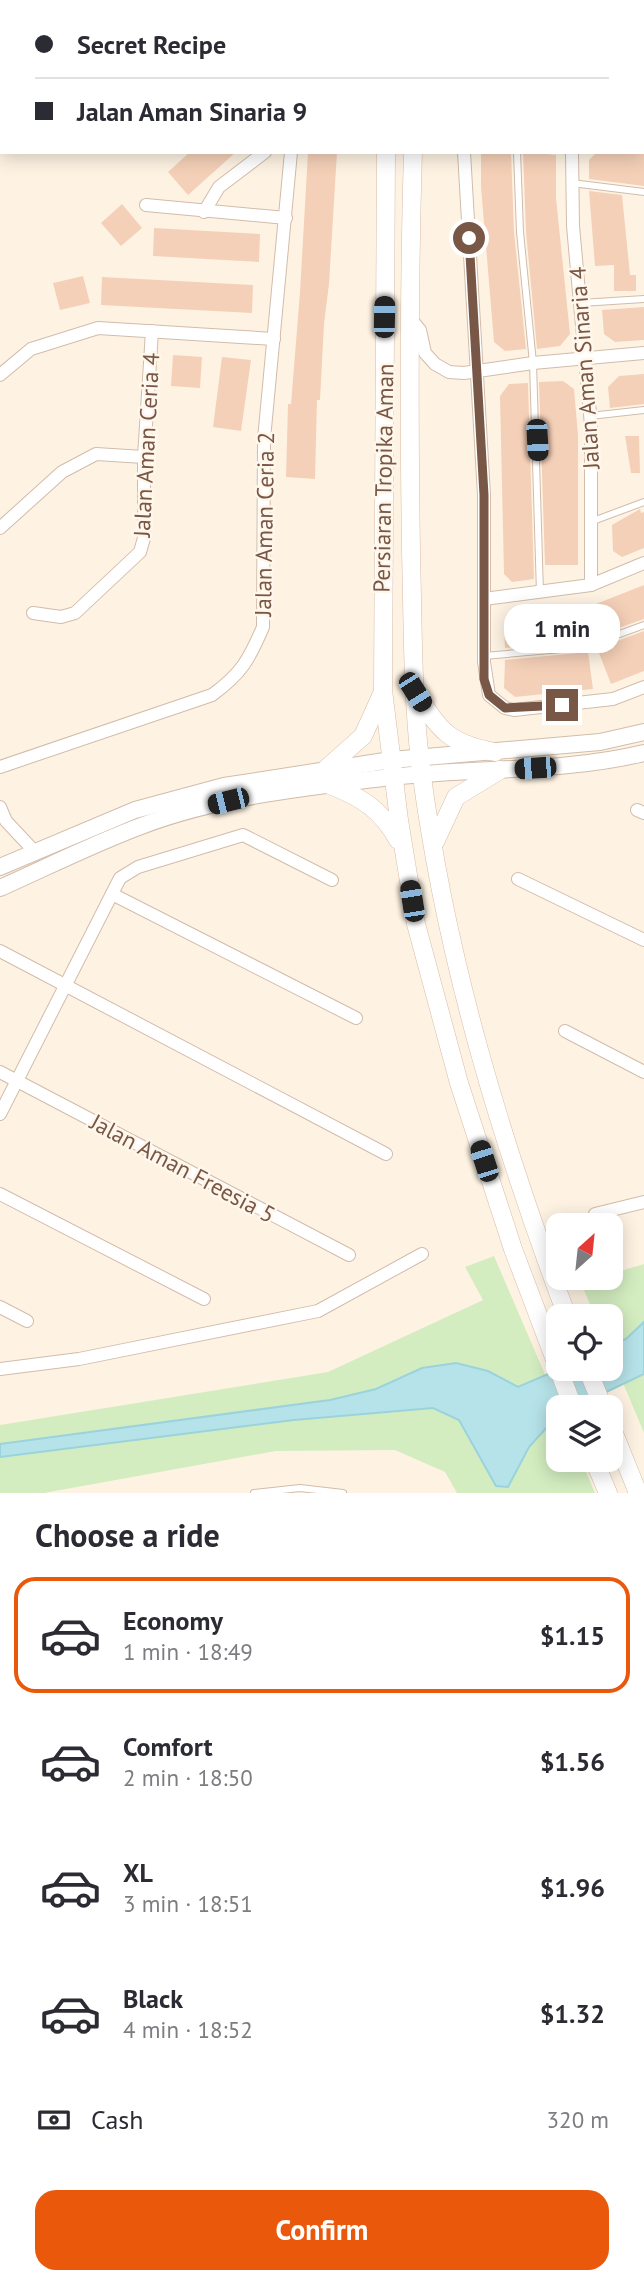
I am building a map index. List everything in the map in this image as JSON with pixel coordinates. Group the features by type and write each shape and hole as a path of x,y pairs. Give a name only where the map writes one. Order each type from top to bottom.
{"main road":[{"name":"Persiaran Tropika Aman","path":"386,154 383,690 392,769 416,924 459,1083 505,1226 568,1395"},
{"name":"Persiaran Tropika Aman","path":"413,154 410,317 415,692 421,767 447,922 484,1075 534,1230 562,1304"},
{"path":"383,690 363,736 328,776 382,816 405,856"},
{"path":"415,692 444,733 463,746 495,752"},
{"path":"435,844 457,797 500,770"},
{"path":"623,1454 639,1491"},
{"path":"599,1472 608,1493"}],"street":[{"path":"204,212 219,187 262,154"},
{"name":"Jalan Aman Ceria 2","path":"0,767 212,695 243,669 263,627 264,439 290,154"},
{"path":"464,154 479,370 484,495 484,659 489,695 505,708 514,710 613,699 644,687"},
{"name":"Jalan Aman Sinaria 4","path":"572,154 590,416 593,520 591,584"},
{"path":"146,205 286,218"},
{"path":"410,317 420,330 425,353 435,364 449,372 644,353"},
{"path":"0,374 31,349 98,328 274,339"},
{"name":"Jalan Aman Ceria 4","path":"33,613 61,617 75,613 140,552 144,538 144,457 152,331"},
{"path":"0,528 62,472 96,454 144,457"},
{"path":"484,599 591,584 644,563"},
{"path":"421,767 495,752 600,743 644,732"},
{"path":"0,867 135,810 237,783 421,767 500,770 605,761 644,753"},
{"path":"0,888 141,825 328,776"},
{"path":"0,807 6,821 35,852"},
{"path":"0,1114 120,878 138,867 243,835 331,880"},
{"path":"518,879 644,940"},
{"path":"111,894 356,1018"},
{"path":"0,951 386,1154"},
{"path":"565,1031 644,1072"},
{"name":"Jalan Aman Freesia 5","path":"0,1072 349,1255"},
{"path":"0,1194 204,1299"},
{"path":"599,1213 644,1202"},
{"path":"0,1370 79,1359 318,1311 422,1255"},
{"path":"0,1307 27,1321"}],"lane":[{"path":"517,154 520,232 533,363 540,492 540,593"},
{"path":"572,183 644,192"},
{"path":"581,303 644,299"},
{"path":"590,416 644,410"},
{"path":"593,520 644,502"},
{"path":"484,659 584,647 644,625"},
{"path":"254,1493 300,1488 341,1492"}],"green space":[{"path":"494,1256 554,1395 546,1395 546,1472 586,1472 595,1493 457,1493 445,1472 395,1450 276,1451 44,1493 0,1493 0,1425 328,1372 483,1300 465,1267"},
{"path":"644,1264 644,1433 622,1381 623,1304 590,1304 584,1290 623,1290 623,1270"}],"water":[{"path":"644,1322 644,1374 600,1395 546,1395 546,1428 529,1447 508,1487 496,1486 459,1420 433,1408 294,1420 0,1457 0,1444 330,1400 376,1389 422,1368 456,1363 488,1371 518,1387 546,1375 546,1381 623,1381 623,1340"}],"building":[{"path":"188,154 234,154 188,195 168,172"},
{"path":"308,154 337,154 320,400 317,400 315,479 286,477 288,404 291,404"},
{"path":"481,154 511,154 514,232 526,349 505,351 494,342 481,187"},
{"path":"523,154 556,155 556,198 570,334 560,346 537,349 526,232"},
{"path":"595,154 644,154 644,186 589,179 589,160"},
{"path":"589,191 622,195 630,275 636,275 636,291 614,291 614,265 595,266"},
{"path":"122,204 142,228 121,246 101,223"},
{"path":"154,228 260,234 259,262 153,256"},
{"path":"83,276 90,303 60,310 53,283"},
{"path":"102,277 253,285 252,313 101,305"},
{"path":"644,307 644,340 615,342 604,334 602,310"},
{"path":"173,355 202,357 200,388 171,386"},
{"path":"222,357 251,360 241,431 213,427"},
{"path":"644,374 644,404 610,408 608,387 619,376"},
{"path":"563,381 574,389 578,435 578,565 545,565 539,382"},
{"path":"528,383 534,579 512,582 504,574 500,396 509,384"},
{"path":"625,436 639,436 640,473 631,473"},
{"path":"640,509 641,513 644,512 644,548 622,557 613,551 612,525"},
{"path":"644,585 644,619 607,632 596,604"},
{"path":"583,608 587,640 505,648 504,628 514,616"},
{"path":"644,631 644,671 611,684 599,653 614,648 612,643"},
{"path":"588,652 593,689 515,697 504,688 505,660"}],"route":[{"path":"469,238 479,370 484,495 484,679 489,695 505,708 514,710 562,705"}]}
